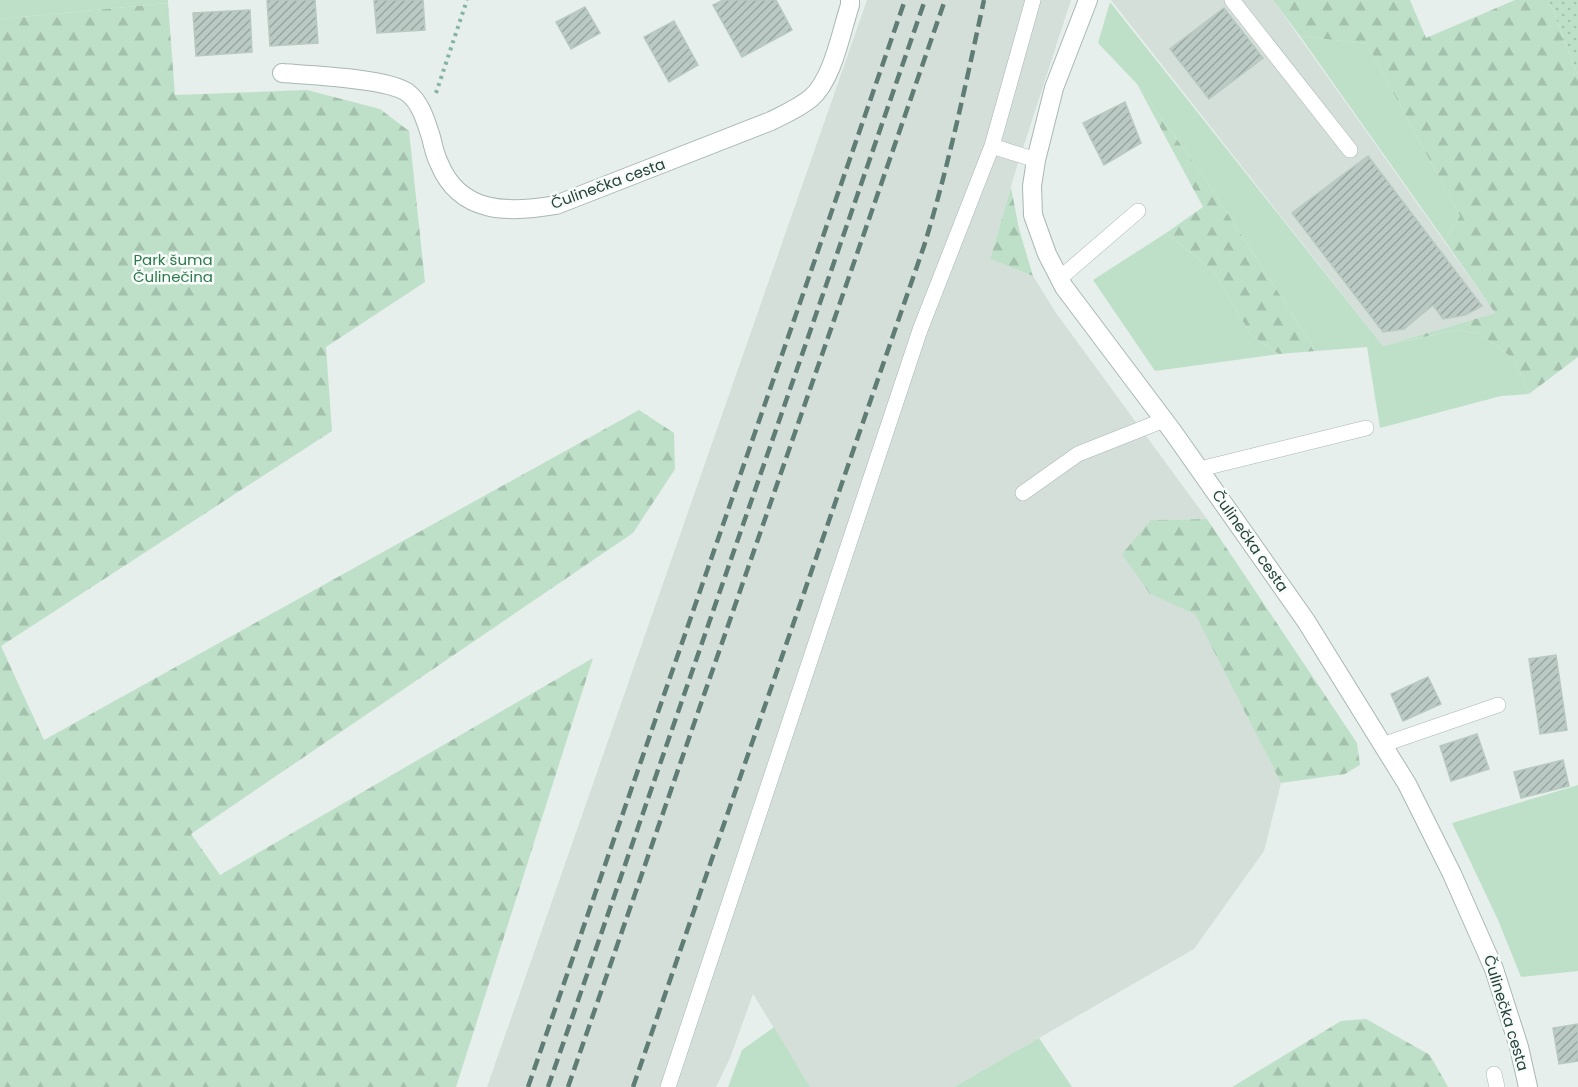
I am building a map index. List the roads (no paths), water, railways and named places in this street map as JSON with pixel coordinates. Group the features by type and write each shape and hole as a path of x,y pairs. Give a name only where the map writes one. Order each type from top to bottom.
{"street":[{"name":"Čulinečka cesta","path":"282,73 377,82 407,92 419,107 439,165 453,186 469,200 499,210 523,211 556,205 771,121 805,101 812,96 828,74 850,0"},
{"name":"Čulinečka cesta","path":"1088,0 1054,88 1036,160 1032,186 1033,215 1047,254 1064,287 1200,469 1306,621 1407,784 1494,969 1519,1047 1528,1087"}],"lane":[{"path":"668,1087 920,330 992,146 1033,0"},
{"path":"1232,0 1350,150"},
{"path":"992,146 1036,160"},
{"path":"1059,279 1138,211"},
{"path":"1023,493 1077,454 1164,420"},
{"path":"1200,469 1366,428"},
{"path":"1382,745 1498,705"}],"railway":[{"path":"528,1087 905,0"},
{"path":"548,1087 925,0"},
{"path":"568,1087 945,0"},
{"path":"633,1087 924,246 964,93 984,0"}],"park label":[{"name":"Park šuma Čulinečina","path":"173,268"}]}
